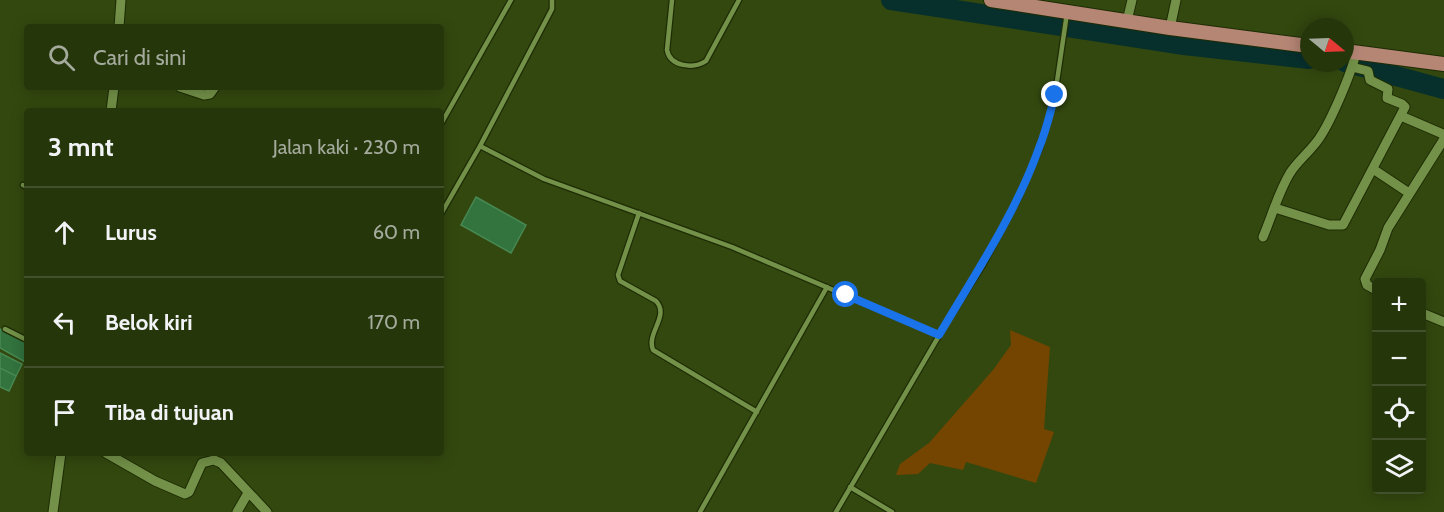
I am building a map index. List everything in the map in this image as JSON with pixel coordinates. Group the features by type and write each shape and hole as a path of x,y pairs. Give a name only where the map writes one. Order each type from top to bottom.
{"main road":[{"path":"993,0 1067,15 1300,45"},
{"path":"1358,61 1443,66"}],"street":[{"path":"119,24 122,0"},
{"path":"1127,21 1132,0"},
{"path":"1170,28 1176,0"},
{"path":"1263,237 1275,208 1291,171 1302,156 1317,142 1358,61 1369,72 1371,81 1388,89 1387,98 1404,105 1401,117 1341,226 1322,224 1275,208"},
{"path":"111,108 114,90"},
{"path":"189,90 204,95 210,94 213,90"},
{"path":"1372,288 1367,285 1365,279 1388,228 1442,143 1444,136 1401,117"},
{"path":"1373,169 1409,193"},
{"path":"1426,315 1444,322"},
{"path":"53,512 61,456"},
{"path":"111,456 155,481 185,494 189,492 202,463 214,460 221,463 267,512"},
{"path":"237,512 249,493"}],"lane":[{"path":"444,119 511,0"},
{"path":"444,209 480,146 552,9 552,0"},
{"path":"672,0 667,50 669,57 674,61 692,66 706,61 739,0"},
{"path":"836,512 1017,201 1040,148 1055,95 1067,15"},
{"path":"480,146 537,176 732,247 939,335"},
{"path":"639,213 618,275 620,281 660,305 661,312 652,336 653,350 757,412"},
{"path":"700,512 827,287"},
{"path":"5,329 24,338"},
{"path":"850,487 892,512"}],"shaded area":[{"path":"1010,330 1050,347 1044,429 1054,432 1036,483 966,462 963,470 930,463 918,474 896,475 900,464 929,443 993,370 1011,345"}],"building":[{"path":"476,197 526,225 511,253 461,225"},
{"path":"0,329 24,341 24,361 0,348"},
{"path":"0,353 22,364 16,376 0,368"},
{"path":"0,368 16,376 9,391 0,387"}],"waterway":[{"path":"891,0 1184,45 1300,58"},
{"path":"1354,64 1444,89"}],"route":[{"path":"846,295 939,335 983,265 1017,201 1040,148 1055,95"}]}
